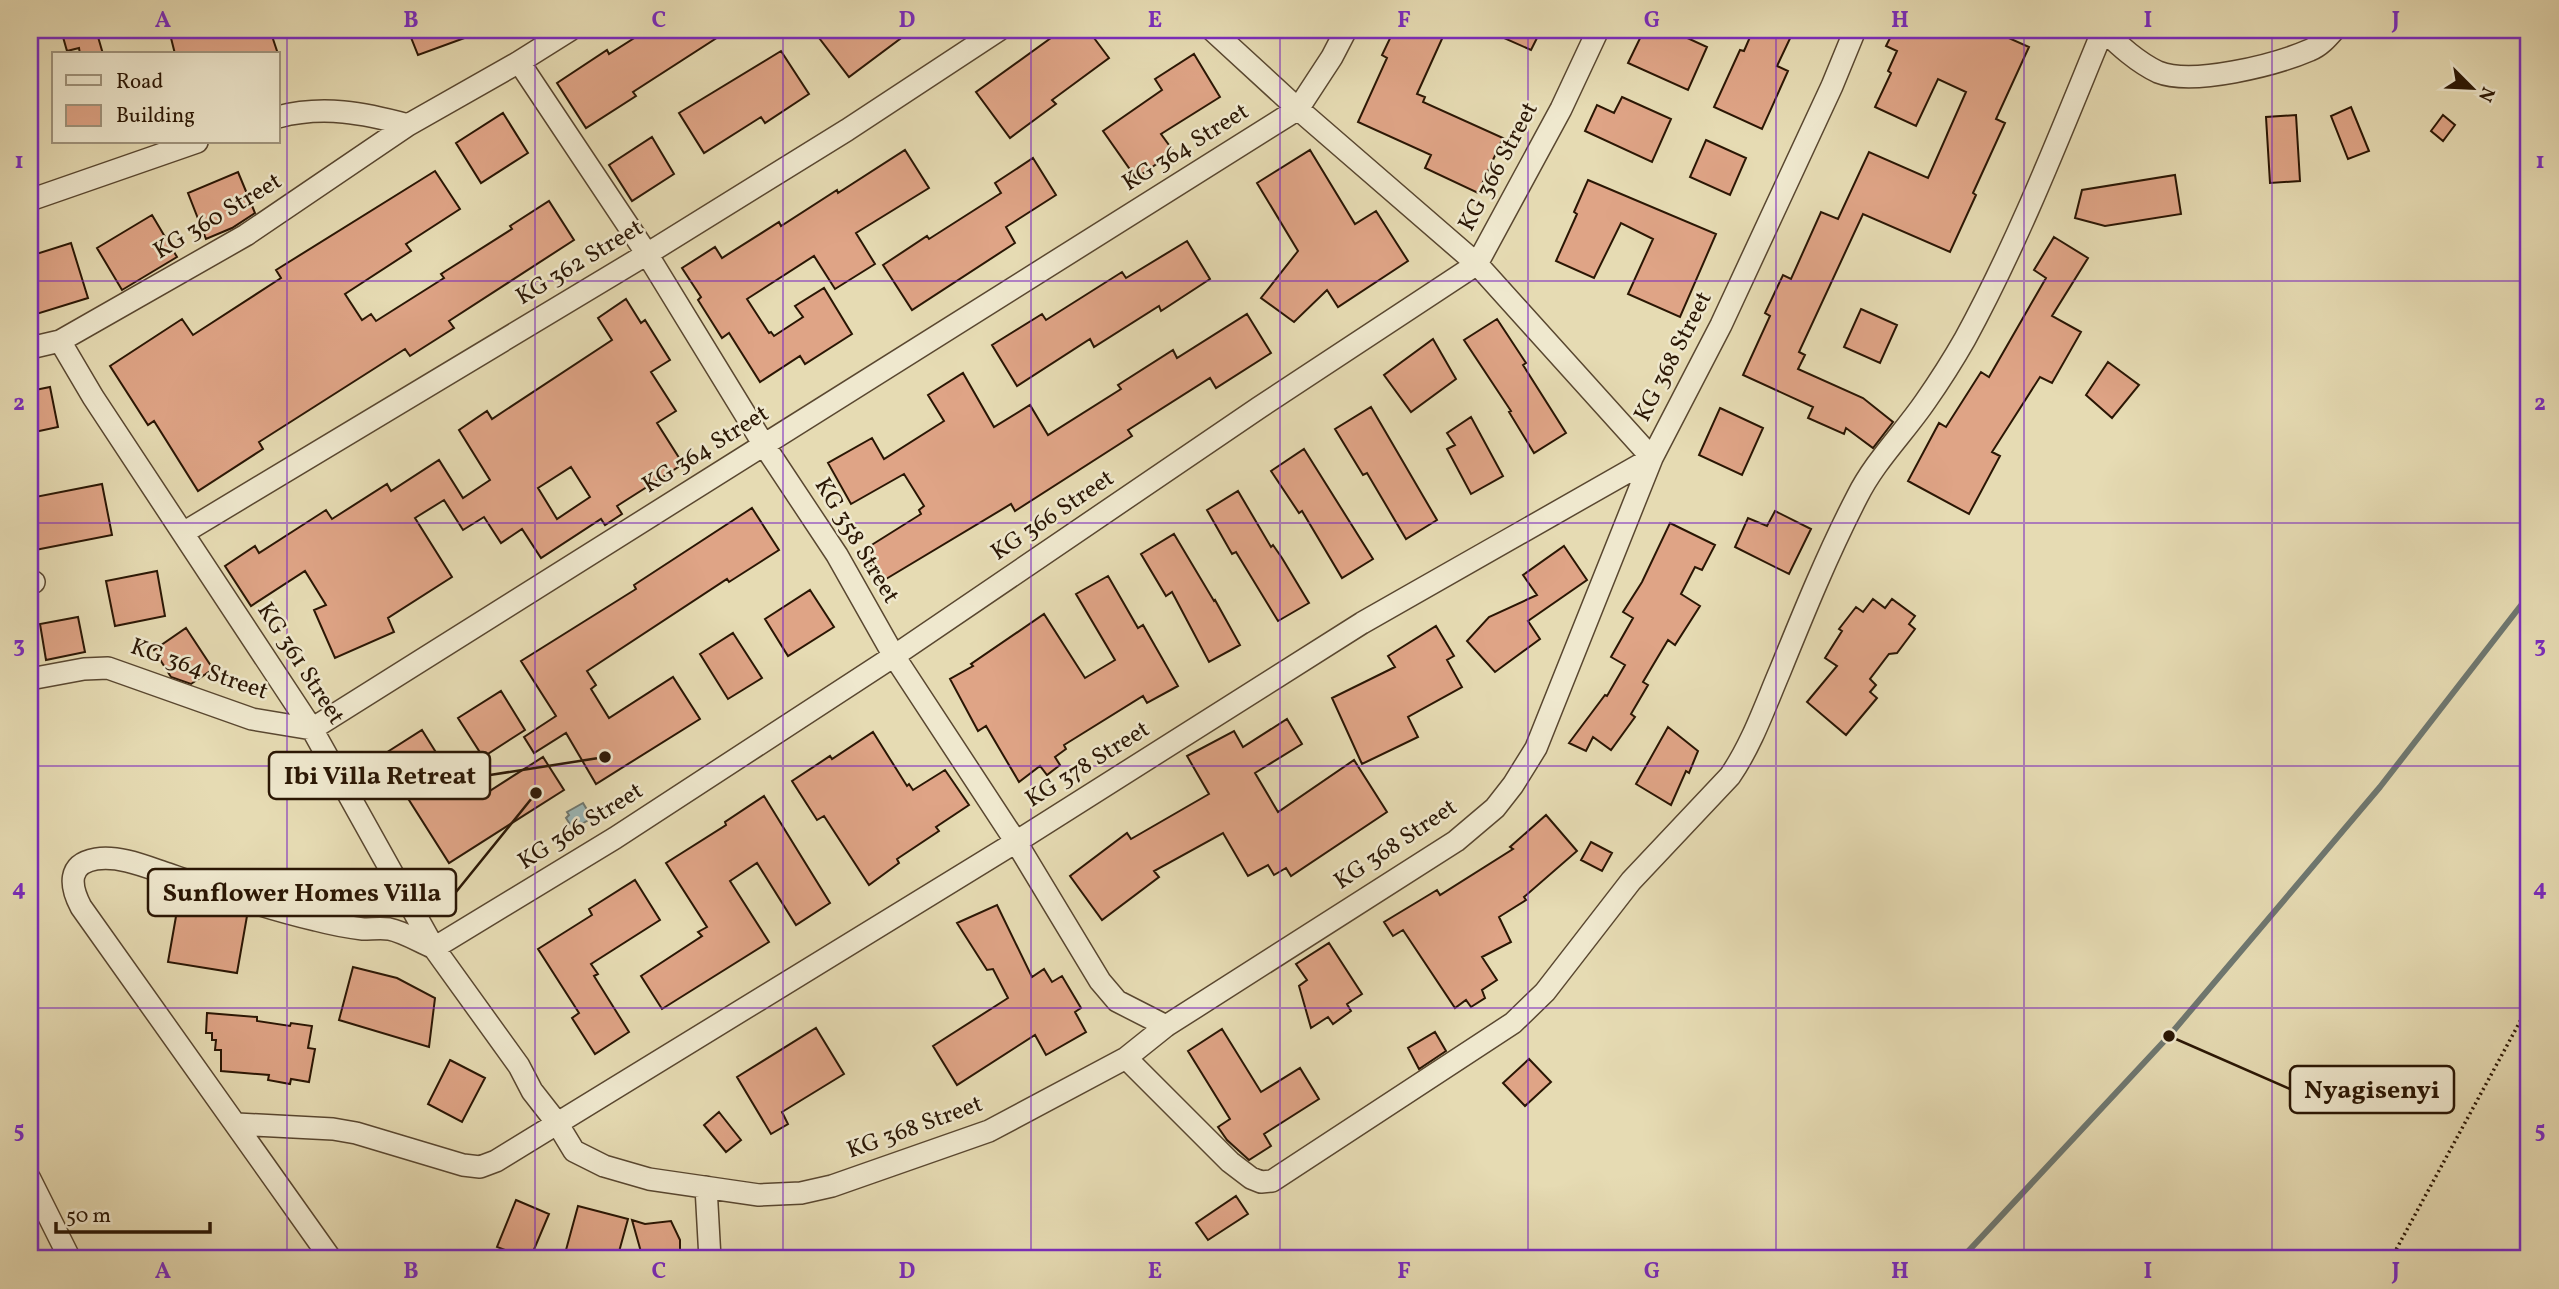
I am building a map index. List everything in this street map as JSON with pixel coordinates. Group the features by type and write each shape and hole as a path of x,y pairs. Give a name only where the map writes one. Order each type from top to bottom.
{"street":[{"name":"KG 360 Street","path":"30,348 60,341 246,235 408,125 570,30"},
{"name":"KG 362 Street","path":"183,533 648,254 847,130 999,30"},
{"path":"1212,30 1298,109 1477,264 1652,458"},
{"name":"KG 364 Street","path":"30,679 85,669 108,668 252,719 312,729 1298,109 1346,30"},
{"name":"KG 366 Street","path":"433,948 615,838 894,656 1477,264 1561,109 1598,30"},
{"name":"KG 368 Street","path":"558,1124 574,1151 604,1166 649,1179 759,1195 801,1193 832,1186 989,1131 1126,1058 1166,1026 1456,841 1495,808 1536,748 1652,458 1721,325 1832,86 1855,30"},
{"path":"1126,1058 1230,1162 1261,1182 1272,1181 1513,1023 1545,992 1631,881 1730,776 1738,764 1758,723 1831,548 1859,492 1884,454 1925,402 1964,341 1997,277 2041,183 2103,30 2129,54 2158,72 2194,78 2254,67 2311,50 2323,43 2334,30"},
{"name":"KG 358 Street","path":"519,62 648,254 764,445 837,555 894,656 1016,842 1100,981 1117,1001 1166,1026"},
{"path":"280,116 304,110 339,111 408,125"},
{"path":"30,200 191,144"},
{"name":"KG 361 Street","path":"60,341 93,397 312,729 433,948 488,1021 519,1066 532,1091 558,1124"},
{"name":"KG 378 Street","path":"237,1124 333,1129 356,1133 463,1165 480,1167 496,1161 1016,842 1362,622 1652,458"},
{"path":"331,1259 81,907 73,893 72,883 83,863 98,858 114,859 150,868 247,902 317,921 391,930 433,948"},
{"path":"30,1179 70,1259"},
{"path":"706,1187 710,1259"}],"path":[{"path":"2391,1259 2529,1005"}],"water":[{"path":"583,803 592,818 573,829 566,818 569,815 567,812"}],"building":[{"path":"61,30 96,30 102,52 80,52 79,48 67,51"},
{"path":"169,30 270,30 277,52 174,52"},
{"path":"408,30 481,30 481,32 418,55"},
{"path":"647,30 729,30 633,92 636,96 586,128 557,83 607,50 609,54"},
{"path":"813,30 912,30 849,77"},
{"path":"1062,30 1088,30 1109,58 1052,100 1056,104 1010,138 976,92"},
{"path":"1394,30 1446,30 1417,94 1425,97 1423,102 1503,138 1478,193 1425,168 1431,155 1358,122 1387,58 1382,55"},
{"path":"1486,30 1541,30 1531,50"},
{"path":"1644,30 1670,30 1707,47 1688,90 1628,63"},
{"path":"1753,30 1794,30 1777,66 1788,71 1762,129 1714,107 1740,50 1744,51"},
{"path":"1894,30 1977,30 1989,35 1991,30 2029,47 1996,119 2005,123 1950,252 1863,214 1799,352 1805,355 1798,369 1863,398 1893,422 1873,448 1846,428 1844,434 1808,418 1813,407 1743,375 1770,316 1765,313 1783,275 1791,279 1821,212 1838,219 1869,152 1928,178 1966,92 1938,79 1916,126 1875,107 1891,73 1888,71 1897,51 1886,46"},
{"path":"781,51 809,94 765,123 761,117 704,153 679,113"},
{"path":"1194,54 1220,97 1161,134 1174,152 1136,178 1103,131 1162,90 1155,79"},
{"path":"1622,97 1671,119 1652,162 1585,131 1597,105 1614,113"},
{"path":"2351,107 2369,151 2348,159 2331,116"},
{"path":"503,113 528,153 481,183 456,143"},
{"path":"2296,115 2300,181 2270,183 2266,117"},
{"path":"2443,115 2455,125 2443,141 2431,131"},
{"path":"652,137 674,174 632,201 609,165"},
{"path":"1706,140 1746,158 1730,195 1690,177"},
{"path":"905,150 929,188 856,233 875,264 835,289 814,256 747,299 769,333 774,336 803,317 795,306 824,288 852,334 805,364 800,356 760,382 729,333 722,338 698,300 701,297 682,268 715,247 722,258 779,222 781,226 837,190 838,193"},
{"path":"1310,150 1355,224 1376,211 1408,261 1338,307 1327,290 1294,322 1261,298 1298,251 1257,183"},
{"path":"1033,158 1056,195 1006,227 1015,243 912,310 883,265 1001,193 995,183"},
{"path":"435,171 460,209 406,244 411,251 345,294 362,320 371,314 376,321 444,278 441,274 512,229 510,226 549,201 574,240 449,321 454,328 410,356 405,349 259,442 263,449 198,491 154,421 148,425 110,366 182,319 193,335 281,278 276,270"},
{"path":"238,172 255,213 232,228 206,239 188,193"},
{"path":"2175,175 2181,214 2105,226 2075,218 2082,190"},
{"path":"1588,180 1716,234 1680,317 1628,294 1653,239 1621,223 1594,278 1556,261 1577,214 1574,212"},
{"path":"152,215 177,257 122,290 97,248"},
{"path":"2054,237 2088,258 2052,316 2081,332 2052,383 2040,377 1992,452 2000,456 1969,514 1908,481 1939,423 1946,427 1981,372 1989,377 2046,278 2034,270"},
{"path":"1187,241 1210,279 1161,311 1159,306 1094,347 1090,339 1017,386 992,345 1042,314 1046,320 1122,272 1126,278"},
{"path":"71,243 88,298 30,316 30,256"},
{"path":"626,299 641,323 645,320 670,360 651,372 676,411 657,423 683,464 617,506 622,514 605,525 601,519 541,558 522,529 501,543 484,517 463,530 444,500 415,518 452,577 388,618 394,632 335,658 314,610 326,605 305,571 251,606 225,566 255,546 259,553 326,510 332,519 387,484 391,491 439,460 463,498 490,480 459,430 487,411 492,419 612,340 598,318","holes":["571,467 590,497 557,519 538,488"]},
{"path":"1861,309 1897,325 1880,363 1844,347"},
{"path":"1247,314 1271,353 1216,388 1210,378 1128,430 1132,436 1015,511 1011,504 881,582 862,551 921,514 919,510 924,506 904,474 851,504 828,463 872,438 884,459 944,421 928,395 963,373 994,427 1030,405 1048,435 1121,389 1118,385 1173,350 1177,358"},
{"path":"1497,319 1566,433 1534,453 1509,412 1511,411 1464,340"},
{"path":"1433,339 1456,379 1411,412 1384,375"},
{"path":"2108,362 2139,385 2112,418 2086,395"},
{"path":"50,387 58,427 30,433 30,391"},
{"path":"1371,407 1437,520 1406,539 1367,473 1363,475 1335,429"},
{"path":"1720,408 1763,428 1742,475 1699,455"},
{"path":"1471,417 1503,476 1471,494 1447,449 1455,445 1447,433"},
{"path":"1304,449 1373,559 1342,578 1302,511 1299,513 1271,471"},
{"path":"102,484 112,535 30,551 30,498"},
{"path":"1238,491 1271,547 1273,545 1282,558 1309,603 1278,621 1236,552 1232,554 1207,510"},
{"path":"752,508 779,550 729,582 727,579 587,671 596,685 591,689 609,718 673,677 700,719 596,784 566,733 534,753 524,737 556,716 521,661 636,589 634,585"},
{"path":"1775,511 1811,529 1789,574 1735,547 1748,518 1767,526"},
{"path":"1670,523 1715,545 1702,570 1695,567 1681,594 1700,606 1675,645 1668,640 1643,682 1648,685 1631,714 1635,717 1611,750 1593,737 1586,751 1569,743 1605,695 1607,696 1625,665 1611,657 1633,618 1623,612 1642,582"},
{"path":"1174,534 1240,645 1209,662 1172,592 1166,596 1141,554"},
{"path":"1564,546 1587,580 1528,621 1540,639 1495,672 1467,641 1489,617 1537,595 1523,575"},
{"path":"157,571 165,616 115,626 106,581"},
{"path":"1108,576 1138,628 1143,625 1178,686 1147,703 1143,696 1064,745 1066,749 1055,757 1060,765 1047,775 1040,766 1019,782 986,726 978,731 950,679 973,666 971,664 1044,614 1085,678 1115,660 1076,594"},
{"path":"810,590 834,627 788,656 765,619"},
{"path":"1873,599 1885,608 1892,599 1915,616 1909,624 1915,629 1897,653 1889,654 1870,679 1876,685 1870,692 1877,698 1846,735 1807,702 1837,666 1825,658 1842,631 1839,629 1856,607 1863,612"},
{"path":"78,617 85,652 46,660 40,624"},
{"path":"1436,626 1454,656 1447,660 1462,687 1408,717 1418,737 1362,764 1332,698 1395,667 1388,656"},
{"path":"186,628 213,669 191,684 171,677 154,650"},
{"path":"733,633 762,678 728,699 700,654"},
{"path":"501,691 525,730 483,757 458,718"},
{"path":"1287,719 1302,744 1255,773 1278,812 1354,760 1387,812 1291,876 1286,868 1274,875 1268,865 1248,876 1223,833 1154,871 1159,877 1102,920 1070,876 1127,833 1131,839 1209,794 1187,756 1234,731 1243,747"},
{"path":"1668,727 1698,751 1671,805 1636,784"},
{"path":"422,730 452,778 472,765 488,792 543,757 564,790 449,863 381,756"},
{"path":"873,732 907,786 909,784 913,790 945,770 969,805 936,827 939,831 897,859 899,863 869,885 824,816 817,820 792,781"},
{"path":"764,796 830,903 796,925 757,863 730,881 769,942 662,1009 641,976 702,936 698,932 707,927 666,863 726,825 725,822"},
{"path":"1546,815 1577,851 1524,897 1526,900 1499,917 1511,942 1482,957 1497,980 1482,990 1485,998 1471,1007 1466,1000 1455,1008 1403,930 1393,936 1384,922 1437,890 1440,895 1513,849 1510,847"},
{"path":"1591,842 1612,853 1602,871 1581,860"},
{"path":"635,880 660,920 591,964 598,974 594,976 629,1032 595,1054 572,1018 579,1013 538,949 592,915 589,909"},
{"path":"178,905 247,916 237,973 168,962"},
{"path":"997,905 1032,977 1044,969 1052,982 1062,976 1081,1008 1075,1012 1086,1032 1046,1055 1035,1035 957,1085 933,1046 1008,998 993,969 987,970 957,923"},
{"path":"1329,943 1362,994 1347,1004 1351,1011 1333,1024 1328,1017 1311,1028 1299,986 1307,980 1296,964"},
{"path":"353,967 397,978 435,998 429,1047 339,1020"},
{"path":"207,1013 257,1017 257,1021 290,1026 291,1023 312,1026 308,1048 315,1049 309,1082 291,1079 290,1084 268,1080 269,1075 221,1071 221,1050 215,1050 216,1040 212,1040 212,1033 206,1033"},
{"path":"816,1028 844,1074 782,1112 788,1124 771,1134 737,1077"},
{"path":"1222,1029 1261,1092 1300,1068 1319,1099 1264,1134 1271,1146 1249,1160 1227,1140 1218,1127 1230,1119 1188,1051"},
{"path":"1435,1032 1446,1051 1419,1069 1408,1048"},
{"path":"1529,1059 1551,1082 1525,1106 1503,1083"},
{"path":"450,1060 485,1078 462,1122 428,1104"},
{"path":"719,1112 741,1140 726,1152 704,1125"},
{"path":"1236,1196 1248,1214 1208,1240 1196,1223"},
{"path":"516,1200 549,1214 530,1259 497,1247"},
{"path":"578,1206 628,1219 617,1259 599,1259 566,1250"},
{"path":"632,1220 645,1224 671,1221 680,1240 680,1253 671,1259 643,1259"}],"waterway":[{"path":"1961,1259 2169,1036 2380,787 2529,595"}],"place":[{"name":"Ibi Villa Retreat","path":"605,757"},
{"name":"Sunflower Homes Villa","path":"536,793"},
{"name":"Nyagisenyi","path":"2169,1036"}]}
